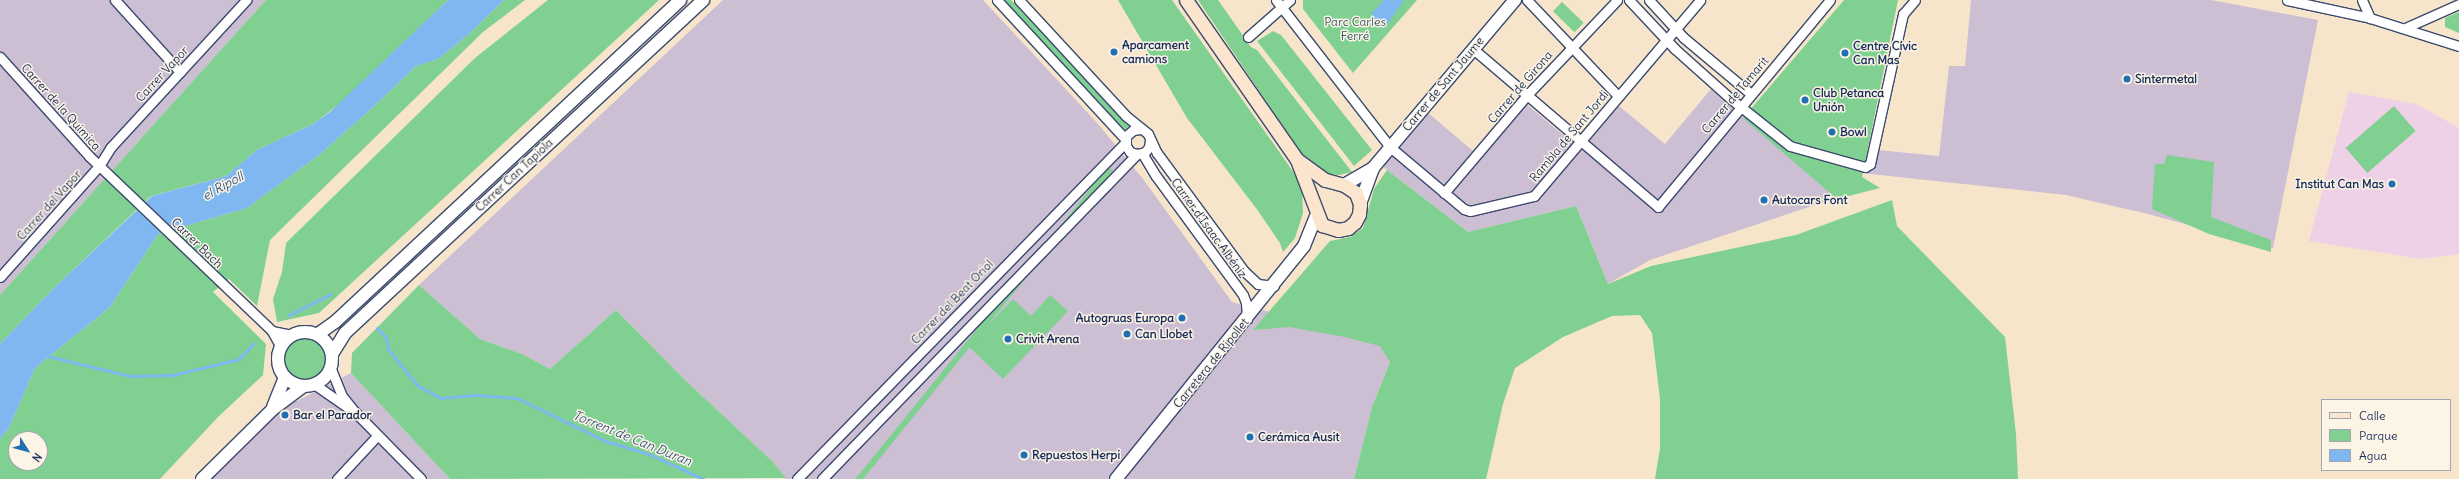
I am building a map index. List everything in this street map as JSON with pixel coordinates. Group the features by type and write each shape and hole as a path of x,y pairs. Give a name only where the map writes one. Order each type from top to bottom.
{"main road":[{"path":"1186,0 1297,160 1322,225 1329,229 1338,230 1348,228 1355,222 1359,214 1360,204 1356,194 1339,184 1311,172 1297,160"},
{"path":"1316,208 1323,190 1339,184"}],"street":[{"path":"115,0 180,72"},
{"name":"Carrer Vapor","path":"102,170 111,147 246,0"},
{"name":"Carrer Can Tapiola","path":"318,334 335,322 680,0"},
{"name":"Carrer Can Tapiola","path":"332,354 345,333 703,0"},
{"name":"Carrer d'Isaac Albéniz","path":"997,0 1126,141 1130,152 1139,154 1147,163 1243,295 1246,303 1246,320"},
{"name":"Carrer d'Isaac Albéniz","path":"1019,0 1140,129 1146,132 1157,153 1244,271 1258,284 1274,286"},
{"name":"Rambla de Sant Jordi","path":"1276,0 1390,147 1444,193 1470,211 1534,196 1700,0"},
{"path":"1248,37 1290,0"},
{"name":"Carrer de Sant Jaume","path":"1360,204 1373,168 1472,48 1515,0"},
{"path":"1527,0 1618,96"},
{"name":"Carrer de Girona","path":"1444,193 1527,95 1617,0"},
{"path":"1629,0 1667,39 1741,106 1790,146 1865,167 1870,164 1903,14 1916,0"},
{"path":"1649,0 1676,29 1751,94"},
{"name":"Carrer de Tamarit","path":"1581,141 1658,207 1830,0"},
{"path":"2287,0 2370,18 2456,46"},
{"path":"2362,0 2370,18"},
{"path":"2404,28 2459,4"},
{"path":"1472,48 1581,141"},
{"name":"Carrer de la Quimica","path":"0,56 102,170"},
{"path":"1126,141 1130,131 1140,129"},
{"path":"822,479 1139,154 1148,150 1150,140"},
{"name":"Carrer del Beat Oriol","path":"797,479 1126,141"},
{"name":"Carrer de Sant Jaume","path":"1339,184 1373,168"},
{"name":"Carrer del Vapor","path":"0,277 102,170"},
{"name":"Carrer Bach","path":"102,170 272,331 281,347"},
{"name":"Carretera de Ripollet","path":"1304,246 1316,208"},
{"name":"Carretera de Ripollet","path":"1116,479 1274,286 1304,246 1329,229"},
{"name":"Carrer Bach","path":"272,331 292,336"},
{"path":"355,412 308,385 290,381 285,377 279,365 281,347 292,336 304,332 318,334 330,346 332,354 331,369 342,396 377,436 421,479"},
{"path":"202,479 273,409 308,385 321,381 331,369"},
{"path":"273,409 285,377"},
{"path":"337,479 377,436"}],"shaded area":[{"path":"0,0 266,0 0,295"},
{"path":"723,0 983,0 1098,124 1143,179 1232,302 1385,342 1391,359 1372,407 1354,479 786,479 772,461 686,381 616,310 550,369 522,354 480,339 419,285"},
{"path":"1971,0 2211,0 2318,20 2273,248 2148,214 2066,195 1861,173 1867,149 1939,156 1949,66 1965,66"},
{"path":"1711,89 1836,198 1650,260 1608,284 1576,206 1468,232 1382,166 1427,112 1473,151 1518,97 1581,150 1619,106 1665,144"},
{"name":"Institut Can Mas","path":"2349,92 2416,104 2459,128 2459,254 2421,259 2309,241"},
{"path":"351,373 450,479 209,479 285,403 297,401"}],"green space":[{"path":"266,0 448,0 347,98 313,124 257,150 226,176 151,196 55,287 0,344 0,295"},
{"path":"504,0 525,0 483,32 270,240 257,306 229,279 213,292 266,344 263,375 218,417 160,479 0,479 0,439 9,428 35,368 110,307 158,234 247,208 319,155 370,110 416,66 438,59 468,35"},
{"path":"548,0 659,0 319,313 277,322 273,299 282,272 286,243 475,58"},
{"path":"1000,0 1011,0 1129,126 1122,133"},
{"path":"1118,0 1172,0 1292,170 1302,189 1303,213 1295,238 1283,252 1280,243 1256,208 1187,118"},
{"path":"1198,0 1218,0 1251,47 1257,50 1352,172 1339,175 1328,174 1316,168 1303,156"},
{"name":"Parc Carles Ferré","path":"1303,0 1417,0 1353,73 1303,9"},
{"path":"1844,0 1898,0 1862,177 1880,188 1837,199 1743,118"},
{"path":"1562,2 1584,23 1575,32 1553,11"},
{"path":"2459,12 2459,33 2445,27 2445,18"},
{"path":"1273,31 1281,35 1372,150 1354,166 1257,41"},
{"path":"2394,106 2416,131 2367,173 2346,148"},
{"path":"2167,155 2214,162 2211,217 2271,240 2271,252 2209,234 2152,209 2155,164 2164,164"},
{"path":"1108,167 1113,171 863,479 855,479"},
{"path":"1387,170 1468,232 1576,206 1608,284 1651,266 1796,235 1892,200 1897,226 2005,337 2016,434 2018,479 1655,479 1660,448 1660,399 1652,333 1640,315 1612,316 1563,337 1515,368 1503,404 1486,479 1354,479 1372,407 1390,362 1380,346 1345,337 1289,327 1253,330 1330,241 1350,237 1363,228 1374,189"},
{"path":"419,285 480,339 522,354 550,369 616,310 686,381 772,461 786,478 450,479 351,373 352,353"},
{"name":"Crivit Arena","path":"1050,295 1068,311 1003,379 968,346 1013,299 1031,316"},
{"path":"302,337 310,337 322,343 328,355 328,363 322,375 310,381 302,381 290,375 284,363 284,355 290,343"}],"water":[{"name":"el Ripoll","path":"448,0 504,0 468,35 438,59 416,66 370,110 319,155 247,208 158,234 110,307 35,368 9,428 0,439 0,344 55,287 152,196 226,176 257,150 313,124 331,111"},
{"path":"1384,0 1404,0 1384,29 1371,14"}],"waterway":[{"name":"Torrent de Can Duran","path":"289,315 331,294"},
{"name":"Torrent de Can Duran","path":"377,328 386,337 388,349 417,385 440,398 475,395 517,398 605,441 649,454 703,479"},
{"name":"Torrent de Can Duran","path":"47,356 130,376 173,375 239,359 253,344"}],"place":[{"name":"Aparcament camions","path":"1114,52"},
{"name":"Centre Cívic Can Mas","path":"1845,53"},
{"name":"Sintermetal","path":"2127,79"},
{"name":"Club Petanca Unión","path":"1805,100"},
{"name":"Bowl","path":"1832,132"},
{"name":"Institut Can Mas","path":"2392,184"},
{"name":"Autocars Font","path":"1764,200"},
{"name":"Autogruas Europa","path":"1182,318"},
{"name":"Can Llobet","path":"1127,334"},
{"name":"Crivit Arena","path":"1008,339"},
{"name":"Bar el Parador","path":"285,415"},
{"name":"Cerámica Ausit","path":"1250,437"},
{"name":"Repuestos Herpi","path":"1024,455"}]}
